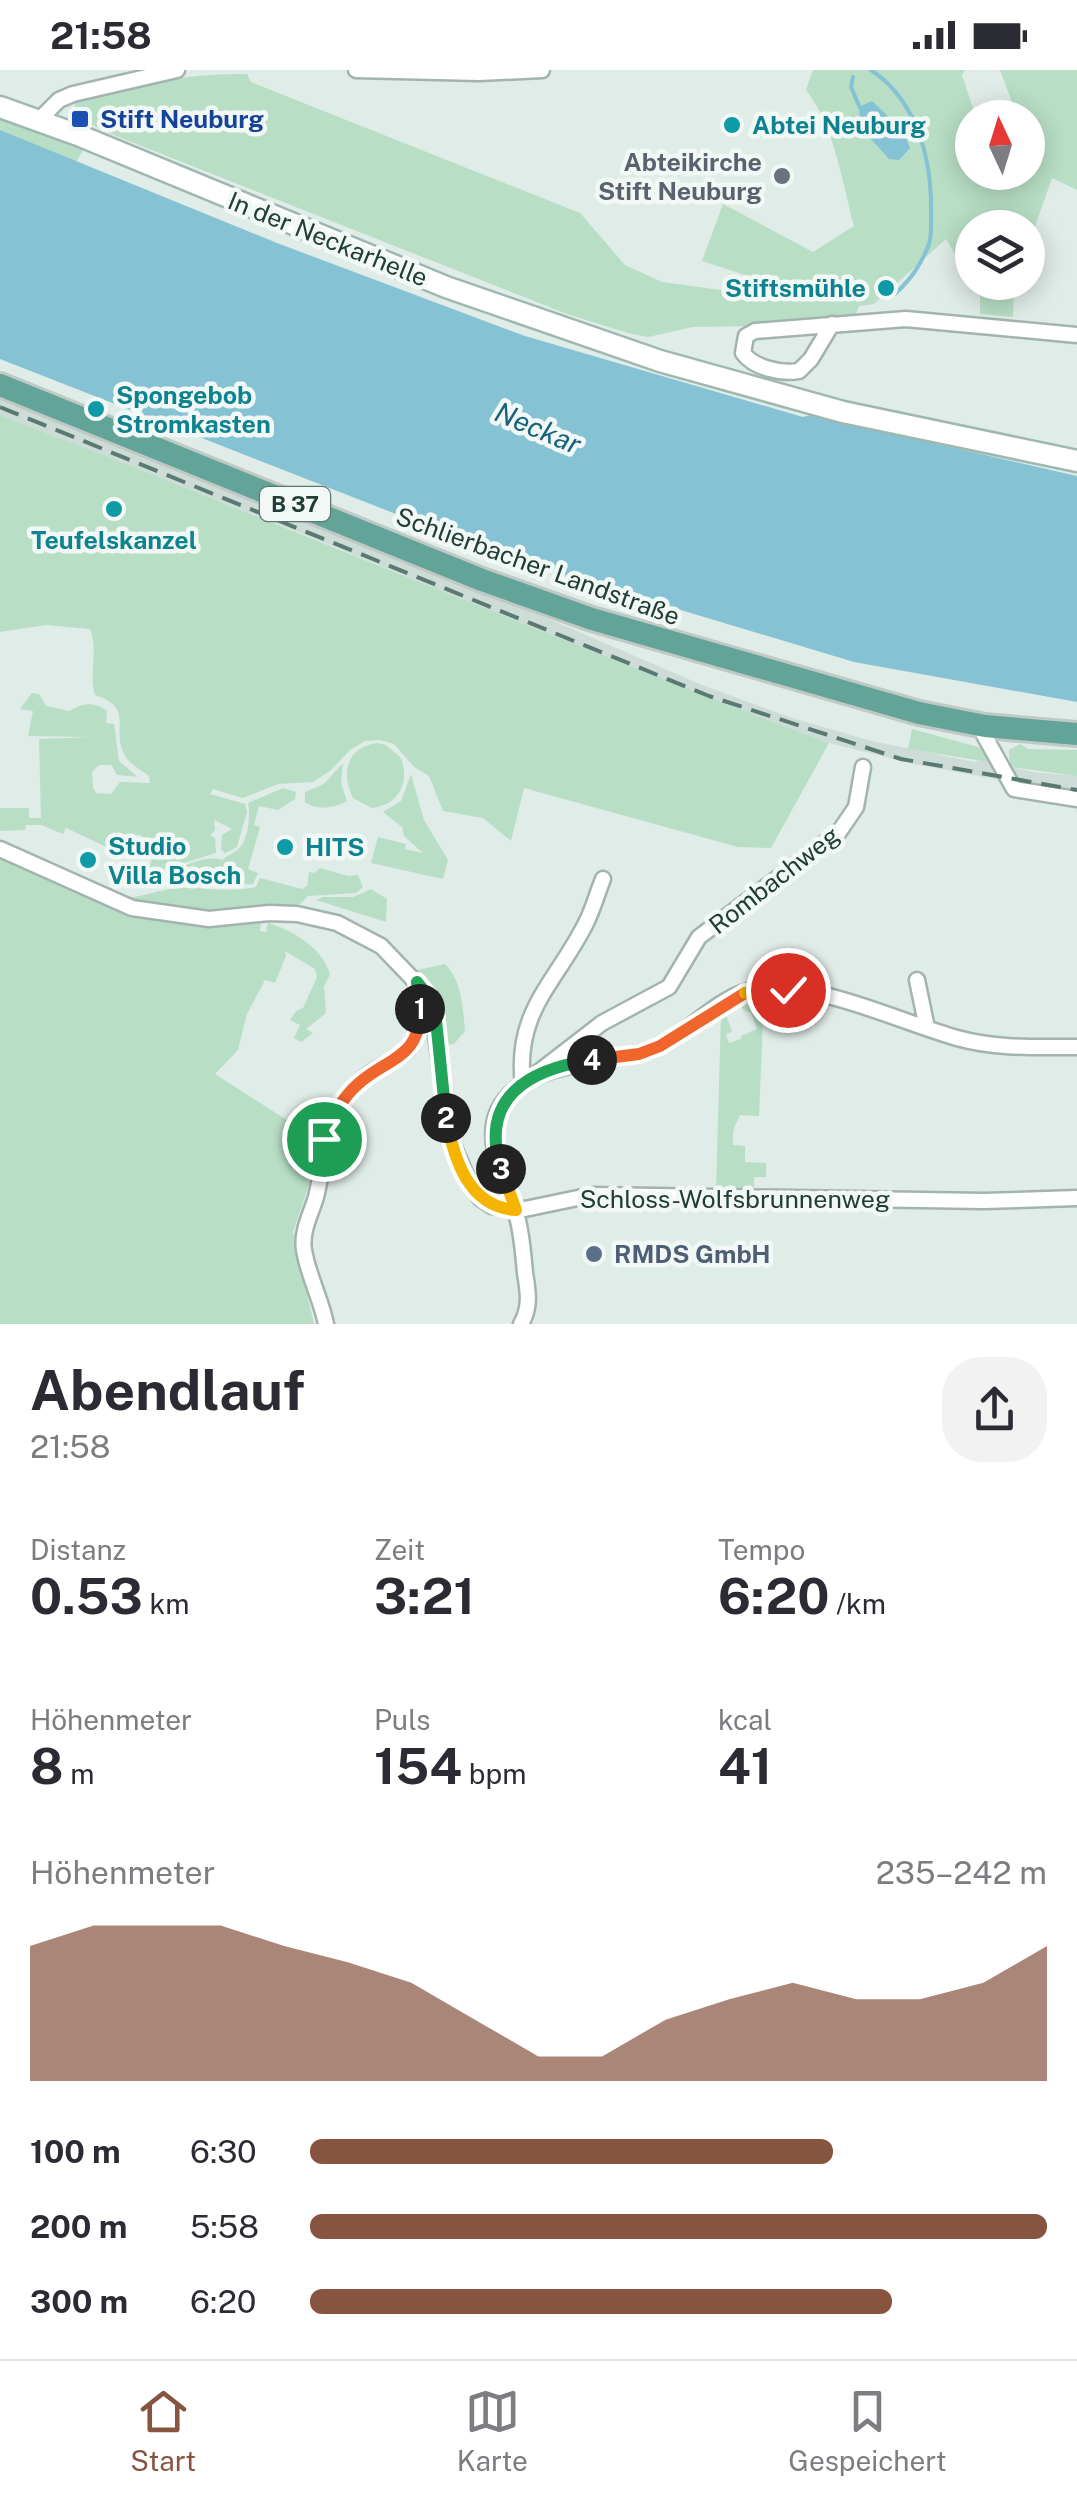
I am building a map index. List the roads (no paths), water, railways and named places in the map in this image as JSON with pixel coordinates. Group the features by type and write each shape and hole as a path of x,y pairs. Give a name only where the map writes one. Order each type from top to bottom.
{"main road":[{"name":"In der Neckarhelle","path":"0,107 446,287 660,361 844,412 1077,461"},
{"name":"Schlierbacher Landstraße","path":"0,385 537,601 918,713 985,726 1077,734"}],"street":[{"path":"39,120 60,100 108,77 177,70"},
{"path":"356,70 479,74 542,70"},
{"path":"832,324 811,359 795,372 748,360 742,345 746,336 756,331 832,324 939,320 1077,334"},
{"path":"985,726 984,735 1014,789 1077,799"},
{"path":"995,753 1020,730"},
{"name":"Rombachweg","path":"521,1324 528,1300 516,1210 496,1152 494,1124 508,1097 529,1082 541,1067 602,1023 669,987 699,938 834,837 856,807 863,767"},
{"path":"0,849 132,908 208,919 279,912 337,923 381,946 417,982 435,1010 441,1092 458,1161 485,1202 516,1210"},
{"path":"603,879 586,923 531,1014 521,1048 529,1082 572,1064 639,1054 660,1046 725,1002 759,989 802,991 996,1046 1077,1047"},
{"path":"917,980 927,1028"},
{"path":"326,1324 304,1246 324,1139 336,1112 356,1086 406,1052 416,1039 420,1013 417,982"},
{"name":"Schloss-Wolfsbrunnenweg","path":"516,1210 592,1195 1077,1198"}],"water":[{"path":"872,101 902,129 910,148 899,160 889,159 860,127 859,107"},
{"name":"Neckar","path":"0,130 277,243 525,336 803,417 810,415 1077,476 1077,702 854,662 511,559 0,359"}],"waterway":[{"path":"871,70 887,83 911,115 929,173 929,244 915,271 895,294"},
{"path":"853,77 851,87 860,108"}],"railway":[{"path":"0,407 709,696 901,759 1077,790"}],"place":[{"name":"Stift Neuburg","path":"80,119"},
{"name":"Abtei Neuburg","path":"732,125"},
{"name":"Abteikirche Stift Neuburg","path":"782,176"},
{"name":"Stiftsmühle","path":"886,288"},
{"name":"Spongebob Stromkasten","path":"96,409"},
{"name":"Teufelskanzel","path":"114,509"},
{"name":"HITS","path":"285,847"},
{"name":"Studio Villa Bosch","path":"88,860"},
{"name":"RMDS GmbH","path":"594,1254"}]}
